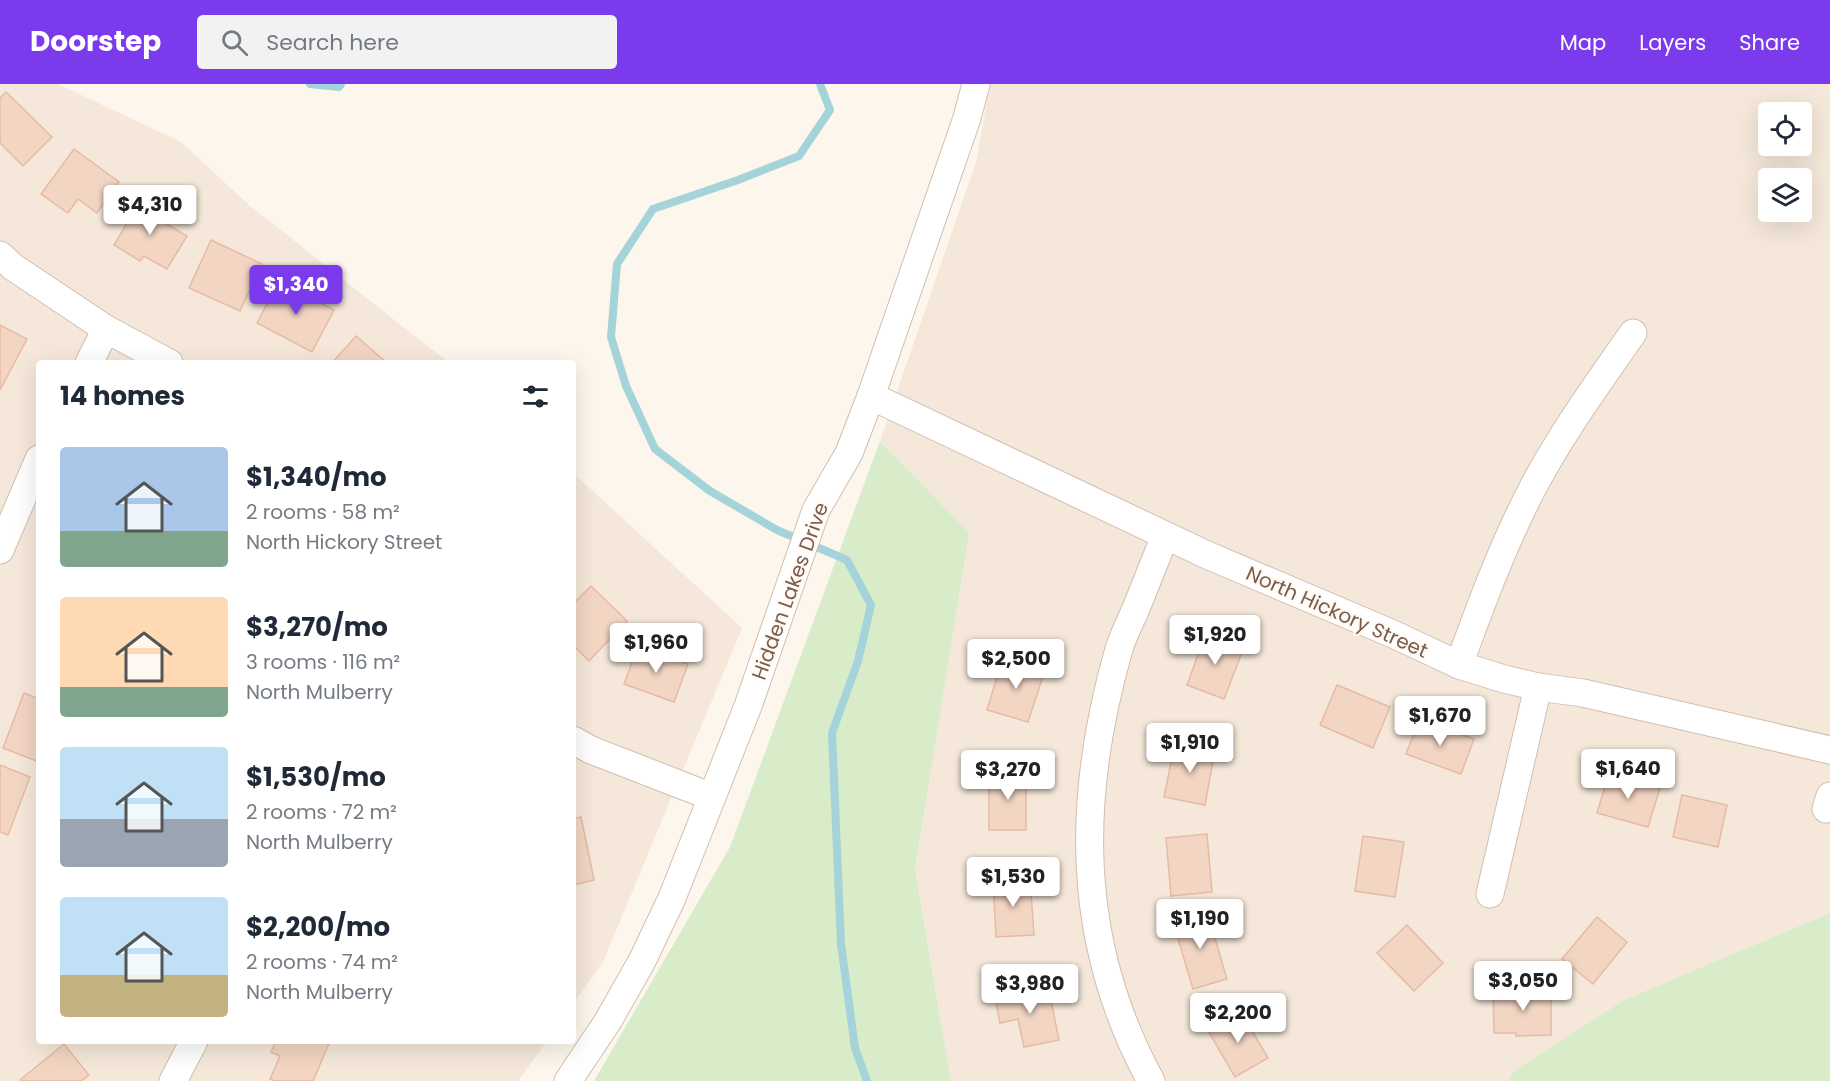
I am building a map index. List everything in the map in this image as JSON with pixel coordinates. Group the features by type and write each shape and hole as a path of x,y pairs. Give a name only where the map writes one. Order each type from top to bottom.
{"street":[{"name":"Hidden Lakes Drive","path":"568,1081 608,1021 642,961 672,898 748,706 816,510 849,453 872,396 967,118 976,84"},
{"path":"0,255 13,267 106,329 163,360"},
{"path":"90,360 106,329"},
{"path":"1459,665 1499,558 1530,494 1564,433 1633,333"},
{"name":"North Hickory Street","path":"872,396 1207,555 1393,634 1459,665 1538,687 1583,693 1830,750"},
{"path":"0,550 36,466"},
{"path":"1151,1081 1140,1062 1117,1005 1099,946 1092,896 1089,833 1093,770 1103,707 1120,647 1166,536"},
{"path":"1490,894 1538,687"},
{"path":"576,742 591,750 712,797"},
{"path":"173,1081 192,1044"}],"shaded area":[{"path":"0,84 58,84 181,142 249,205 445,360 36,360 36,1044 545,1044 518,1081 0,1081"},
{"path":"990,84 1830,84 1830,913 1624,1000 1515,1070 1508,1081 951,1081 915,869 968,533 880,441 976,162"},
{"path":"576,476 742,628 603,962 576,1000"}],"green space":[{"path":"880,441 969,533 915,869 951,1081 594,1081 730,847"},
{"path":"1830,913 1830,1081 1508,1081 1515,1070 1624,1000"}],"building":[{"path":"6,92 52,137 23,166 0,143 0,98"},
{"path":"74,149 119,182 97,213 78,199 68,213 41,194"},
{"path":"142,197 158,206 153,216 187,236 167,269 144,256 140,261 114,245"},
{"path":"211,240 262,264 240,311 189,288"},
{"path":"279,281 334,310 312,352 257,323"},
{"path":"0,325 27,339 0,390"},
{"path":"356,336 384,360 335,360"},
{"path":"591,586 627,621 589,661 576,648 576,601"},
{"path":"1206,633 1244,647 1224,699 1187,685"},
{"path":"638,646 688,664 674,702 624,684"},
{"path":"1003,657 1045,670 1028,722 987,710"},
{"path":"1337,685 1390,707 1373,748 1320,725"},
{"path":"24,693 36,698 36,761 3,748"},
{"path":"1419,720 1474,739 1461,774 1406,754"},
{"path":"1175,743 1215,750 1205,805 1164,797"},
{"path":"0,765 30,777 8,835 0,832"},
{"path":"989,772 1026,772 1026,830 989,830"},
{"path":"1609,773 1660,788 1648,827 1597,813"},
{"path":"1682,795 1727,805 1718,847 1673,837"},
{"path":"581,817 594,880 576,884 576,818"},
{"path":"1207,834 1212,892 1171,896 1166,838"},
{"path":"1363,836 1404,842 1395,897 1355,891"},
{"path":"1030,878 1034,935 996,937 993,881"},
{"path":"1207,911 1227,979 1193,989 1173,922"},
{"path":"1597,917 1627,942 1593,984 1562,959"},
{"path":"1407,925 1443,963 1414,991 1377,953"},
{"path":"1048,986 1059,1040 1024,1047 1018,1019 1000,1023 995,997"},
{"path":"1551,989 1551,1035 1516,1036 1516,1033 1494,1033 1493,990"},
{"path":"1240,1010 1268,1058 1235,1077 1207,1029"},
{"path":"64,1044 89,1075 81,1081 20,1080"},
{"path":"275,1044 329,1044 313,1081 270,1079 280,1056 271,1052"}],"waterway":[{"path":"310,84 339,87 341,84"},
{"path":"820,84 830,110 799,156 653,209 617,264 611,337 626,386 655,449 710,491 777,530 847,560 871,605 858,661 832,733 841,944 855,1048 867,1081"}]}
